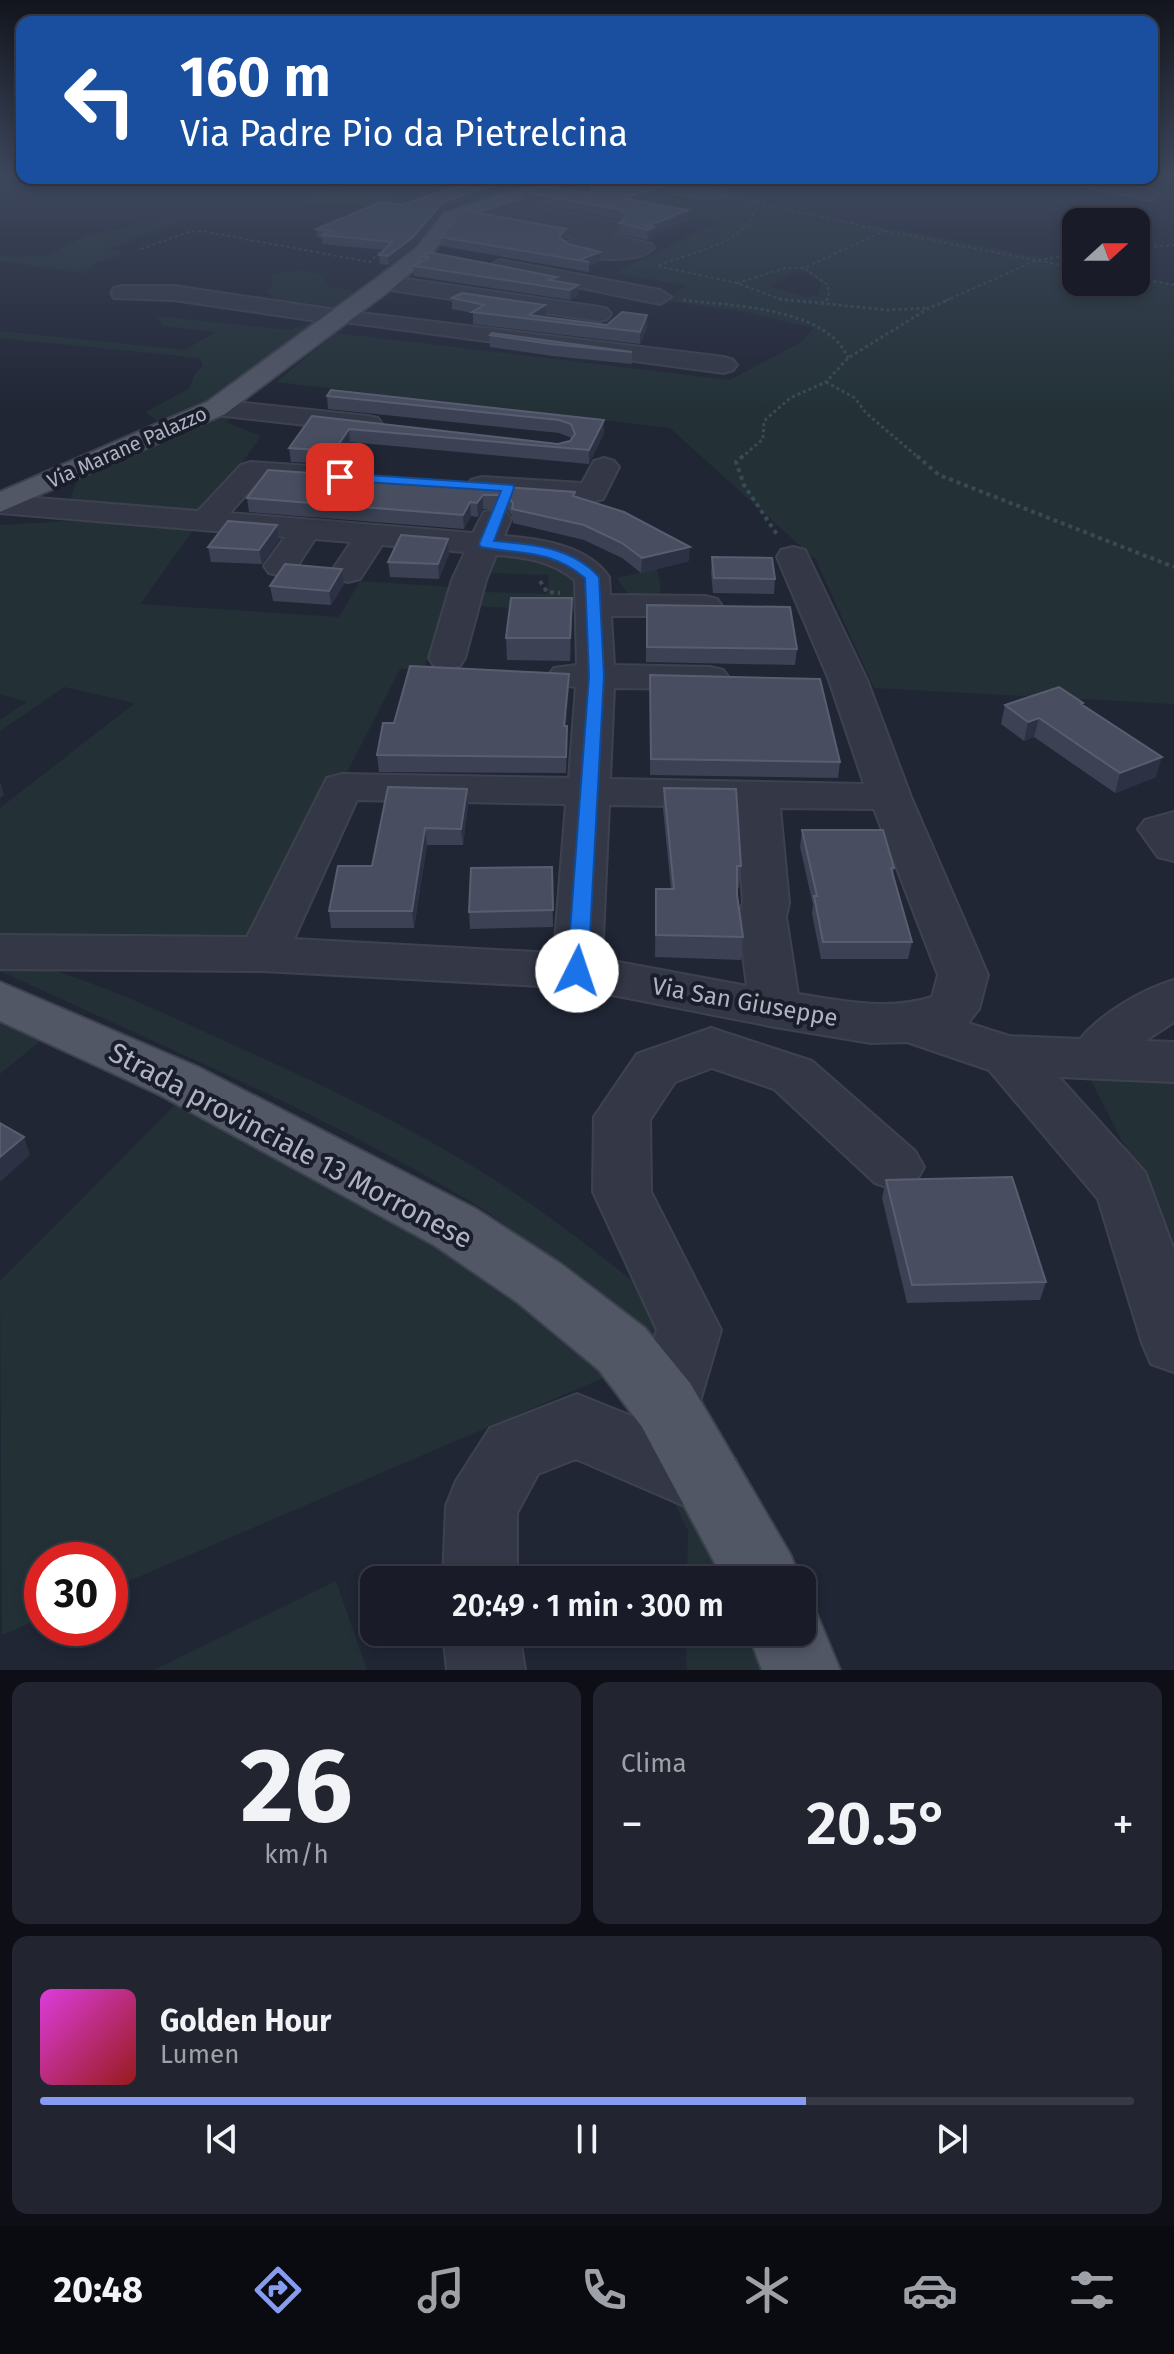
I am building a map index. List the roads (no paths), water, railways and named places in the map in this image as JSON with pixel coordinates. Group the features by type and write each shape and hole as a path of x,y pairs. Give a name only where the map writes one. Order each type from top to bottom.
{"main road":[{"name":"Via Marane Palazzo","path":"0,504 216,408 423,255"},
{"name":"Strada provinciale 13 Morronese","path":"0,1000 179,1081 455,1227 539,1283 622,1349 666,1405 756,1566"},
{"path":"792,1646 801,1670"}],"street":[{"path":"596,269 487,256 660,297"},
{"path":"385,283 599,314"},
{"path":"122,293 174,293 724,365"},
{"path":"216,408 387,426"},
{"path":"206,521 251,471 270,442"},
{"path":"455,484 592,493 604,467"},
{"path":"251,471 354,478"},
{"path":"447,658 469,580 508,488"},
{"path":"0,504 534,548 572,561 592,577 596,676 577,971"},
{"path":"281,566 306,529"},
{"path":"348,572 372,535"},
{"name":"Via San Giuseppe","path":"0,952 263,954 577,971 871,1024 909,1023 954,1009 963,975 890,797 826,680 800,607 793,557"},
{"path":"594,605 736,607"},
{"path":"534,675 743,678"},
{"path":"263,954 342,787 890,797"},
{"path":"757,793 766,903 762,917 775,1009"},
{"path":"1174,825 1160,829 1174,847"},
{"path":"1094,1059 1111,1038 1174,998"},
{"path":"909,1023 1008,1056 1174,1062"},
{"path":"666,1405 689,1330 622,1192 622,1117 656,1068 711,1047 793,1075 895,1167"},
{"path":"1008,1056 1124,1189 1174,1343"},
{"path":"480,1566 481,1506 514,1451 577,1426 710,1483"},
{"path":"483,1646 486,1670"}]}
